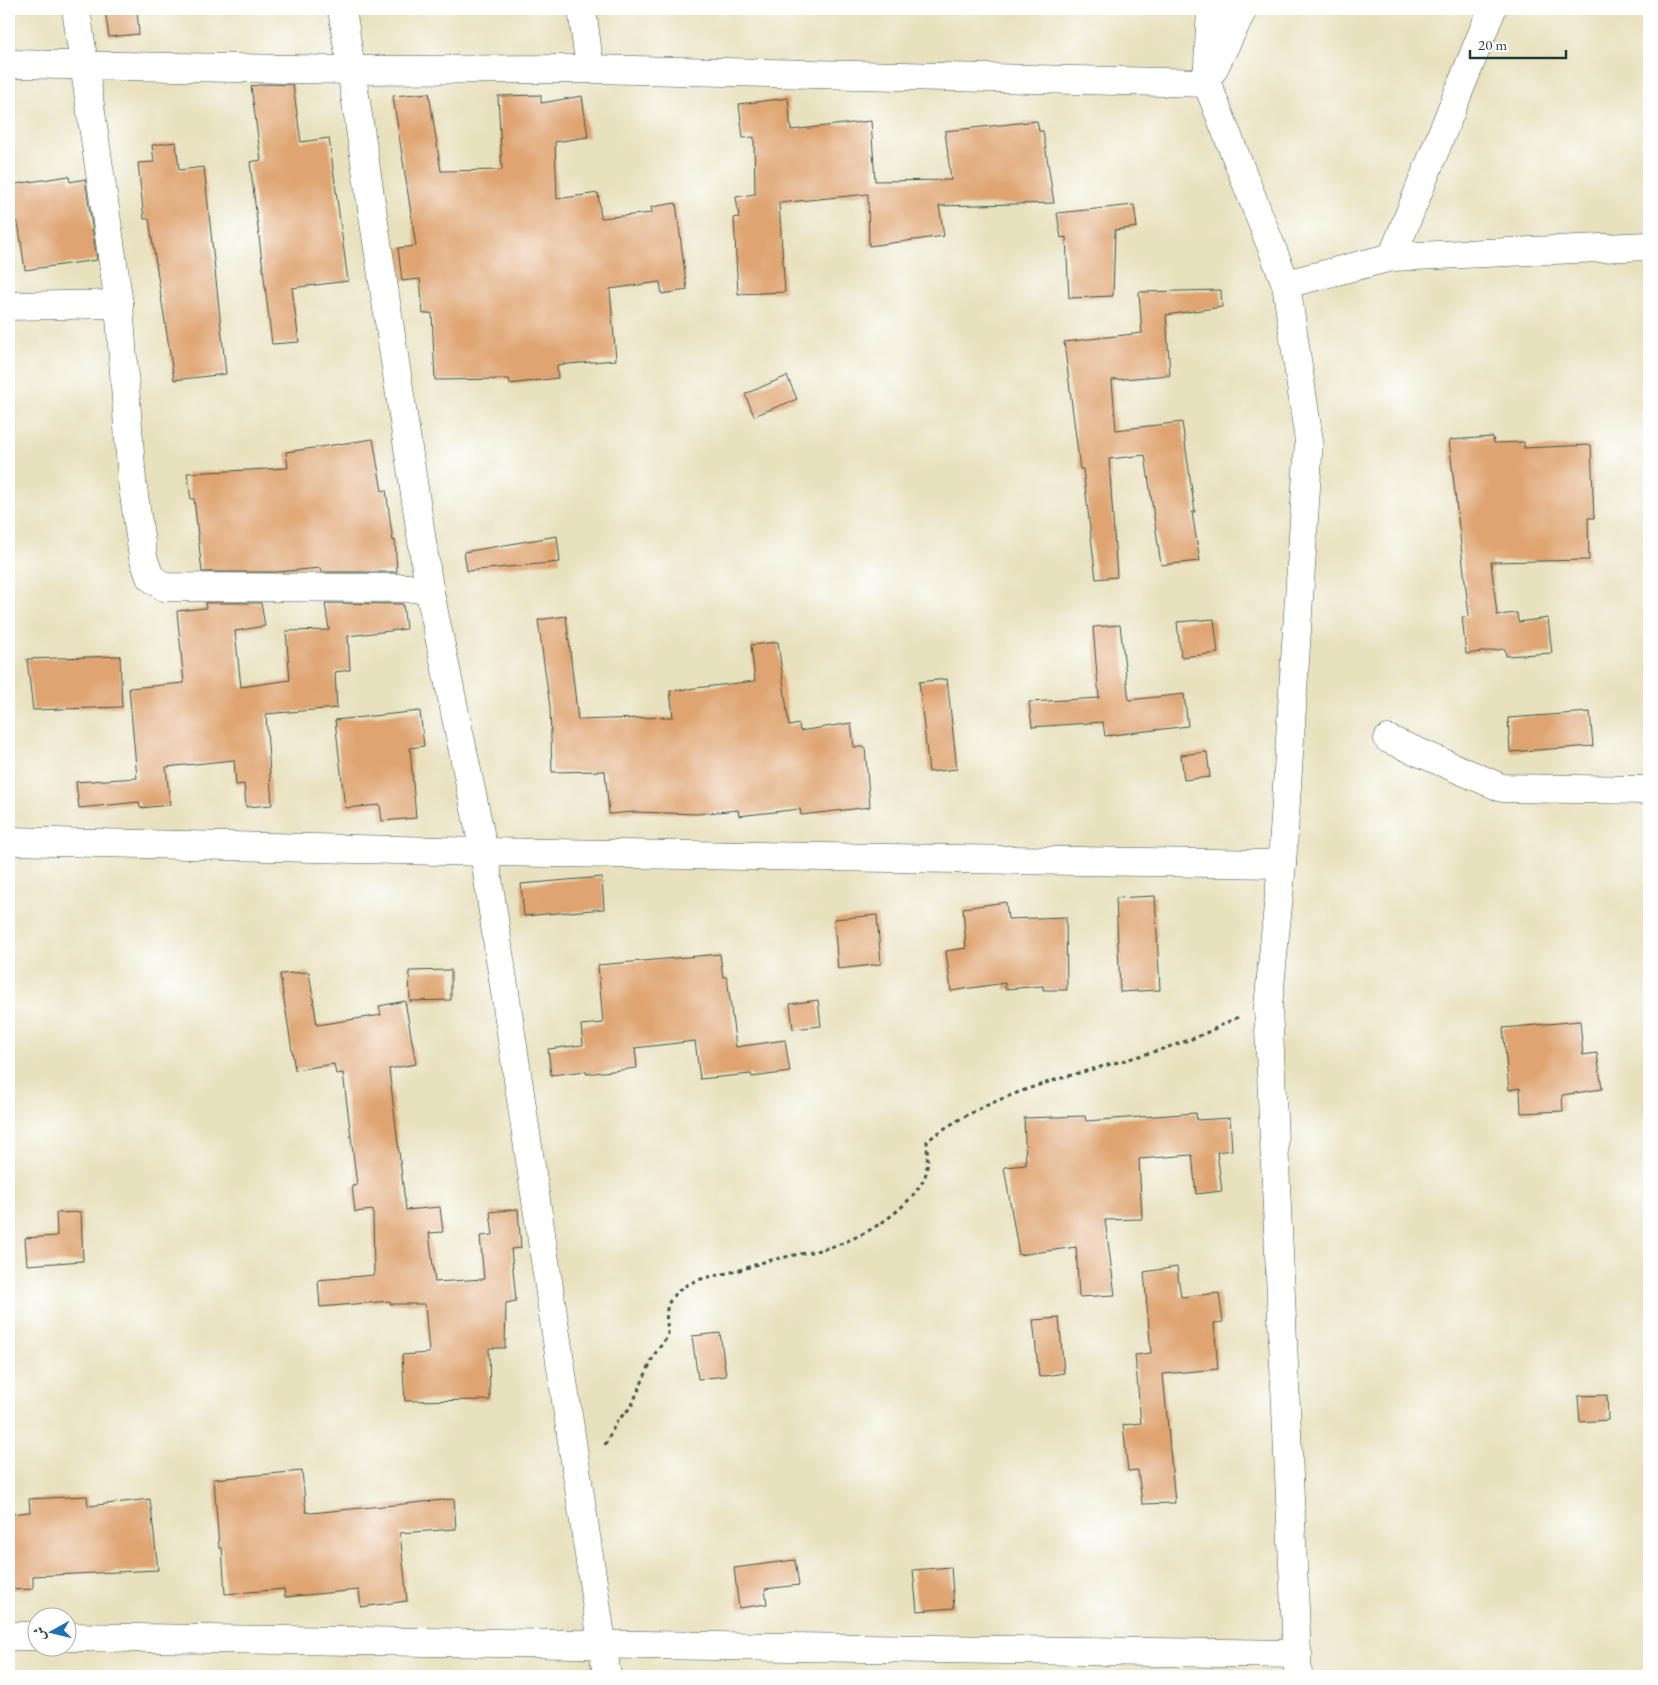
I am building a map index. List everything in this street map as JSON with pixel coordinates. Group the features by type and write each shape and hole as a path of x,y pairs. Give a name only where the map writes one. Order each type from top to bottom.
{"street":[{"path":"76,9 119,304 132,481 143,557 150,577 164,587 428,588"},
{"path":"342,9 428,588 484,852 607,1676"},
{"path":"582,9 590,69"},
{"path":"78,1637 602,1644 1298,1665 1268,1007 1282,864 1309,442 1286,284 1207,83 1212,9"},
{"path":"1207,83 1243,9"},
{"path":"1392,257 1492,9"},
{"path":"9,64 85,67 352,70 590,69 1207,83"},
{"path":"1286,284 1392,257 1649,246"},
{"path":"9,306 119,304"},
{"path":"1388,740 1502,788 1649,790"},
{"path":"9,841 484,852 1282,864"},
{"path":"9,1636 28,1636"}],"path":[{"path":"576,1469 592,1464 604,1453 606,1441 617,1421 631,1407 654,1355 668,1336 665,1313 671,1299 682,1288 711,1275 738,1271 766,1261 822,1250 877,1228 907,1202 924,1178 927,1163 927,1141 944,1128 993,1101 1068,1075 1195,1038 1230,1021 1268,1007"}],"building":[{"path":"105,9 137,9 139,34 109,37"},
{"path":"267,84 293,85 301,142 329,138 348,281 292,288 299,342 272,344 250,162 261,160 251,86"},
{"path":"429,93 441,171 502,170 498,96 541,95 541,103 582,96 588,137 555,142 557,199 598,193 601,218 652,213 651,207 676,203 687,290 662,294 660,282 610,289 616,360 557,365 558,378 510,384 509,379 435,380 432,313 423,314 420,279 402,281 398,248 416,246 393,96"},
{"path":"788,98 791,130 871,121 875,181 951,180 945,131 1037,121 1039,131 1043,131 1054,203 939,206 944,236 869,246 868,194 779,203 785,292 738,294 734,218 739,217 736,197 755,194 754,137 743,138 739,104"},
{"path":"176,142 179,170 204,167 226,374 174,380 149,219 144,219 138,163 154,162 152,145"},
{"path":"69,176 70,182 85,179 97,260 25,270 18,222 14,223 9,185"},
{"path":"1134,205 1137,227 1115,230 1113,296 1069,298 1066,237 1061,238 1057,213"},
{"path":"1221,290 1222,307 1166,315 1170,375 1112,380 1116,430 1182,422 1195,512 1192,512 1200,561 1161,565 1145,455 1109,459 1117,577 1096,579 1083,469 1080,469 1064,342 1142,333 1139,292"},
{"path":"787,376 797,399 754,416 745,394"},
{"path":"1493,437 1494,443 1524,442 1524,448 1591,445 1594,518 1588,518 1589,560 1491,562 1497,615 1517,613 1518,622 1548,618 1552,653 1506,656 1505,649 1466,654 1462,617 1469,616 1449,440"},
{"path":"373,439 382,491 386,490 393,541 395,540 397,572 321,572 320,568 277,572 202,572 194,499 191,499 187,473 288,468 286,452"},
{"path":"557,536 560,562 467,571 464,552"},
{"path":"205,603 261,603 265,626 235,631 241,687 290,680 286,631 329,630 325,603 403,604 406,629 348,636 350,670 335,672 337,708 266,714 272,805 246,807 244,784 236,785 234,760 166,767 170,805 140,808 139,802 79,808 76,782 137,778 129,688 184,683 177,611 206,608"},
{"path":"566,616 578,720 673,717 670,691 755,681 751,645 778,642 789,726 799,724 800,731 851,723 854,747 865,747 870,807 801,815 800,809 739,816 738,810 697,814 634,812 609,814 605,771 552,772 550,707 538,620"},
{"path":"1214,619 1218,653 1181,657 1177,622"},
{"path":"1120,625 1129,700 1184,694 1188,726 1105,736 1103,722 1032,727 1029,702 1099,698 1093,627"},
{"path":"120,656 122,707 33,710 27,659"},
{"path":"947,679 957,769 929,772 919,682"},
{"path":"420,711 424,746 410,748 416,818 382,821 380,805 345,808 335,720"},
{"path":"1590,712 1593,746 1510,752 1508,718"},
{"path":"1207,752 1210,777 1184,780 1181,755"},
{"path":"602,877 604,909 524,916 521,884"},
{"path":"1155,896 1160,990 1120,992 1116,898"},
{"path":"1006,902 1008,919 1066,917 1067,990 1043,990 1043,986 1005,989 1005,983 951,991 946,951 966,948 963,908"},
{"path":"877,915 881,964 838,969 834,919"},
{"path":"720,954 723,977 727,977 736,1047 785,1040 790,1072 752,1077 751,1074 700,1079 695,1041 635,1048 637,1068 586,1074 586,1071 551,1075 548,1049 583,1045 581,1025 603,1023 598,965"},
{"path":"451,970 451,1000 410,1001 409,971"},
{"path":"309,972 317,1025 381,1015 379,1006 405,1001 416,1064 389,1069 406,1210 440,1207 443,1232 429,1233 435,1282 484,1279 480,1236 493,1235 490,1212 518,1209 521,1248 511,1249 516,1301 506,1303 505,1348 489,1348 490,1400 405,1401 402,1355 429,1353 425,1304 390,1304 390,1301 320,1307 318,1280 374,1275 373,1210 355,1212 352,1186 357,1185 343,1073 336,1074 334,1064 295,1070 280,974"},
{"path":"818,1000 821,1026 793,1029 790,1004"},
{"path":"1580,1021 1583,1055 1597,1053 1602,1089 1562,1095 1563,1111 1521,1113 1520,1088 1509,1090 1503,1028"},
{"path":"1196,1113 1197,1120 1230,1118 1232,1150 1217,1152 1222,1191 1196,1194 1192,1155 1139,1159 1142,1219 1105,1220 1115,1295 1079,1297 1076,1247 1019,1255 1004,1167 1026,1165 1024,1118 1085,1116 1086,1121"},
{"path":"81,1212 83,1261 27,1265 25,1238 57,1236 56,1213"},
{"path":"1177,1267 1181,1297 1219,1293 1223,1322 1214,1323 1218,1369 1163,1374 1175,1503 1142,1504 1138,1470 1128,1471 1123,1425 1141,1423 1135,1355 1151,1353 1144,1272"},
{"path":"1059,1318 1064,1373 1039,1377 1033,1320"},
{"path":"720,1333 726,1376 698,1379 692,1336"},
{"path":"1607,1395 1608,1420 1580,1422 1578,1396"},
{"path":"302,1471 306,1512 311,1513 454,1499 456,1529 400,1533 407,1601 361,1607 359,1590 285,1597 284,1589 225,1594 222,1548 219,1548 214,1479"},
{"path":"87,1496 88,1506 150,1499 158,1570 33,1576 33,1589 9,1590 9,1514 30,1512 29,1499"},
{"path":"795,1560 799,1585 765,1589 767,1604 739,1608 734,1568"},
{"path":"951,1567 954,1608 917,1611 913,1570"}]}
